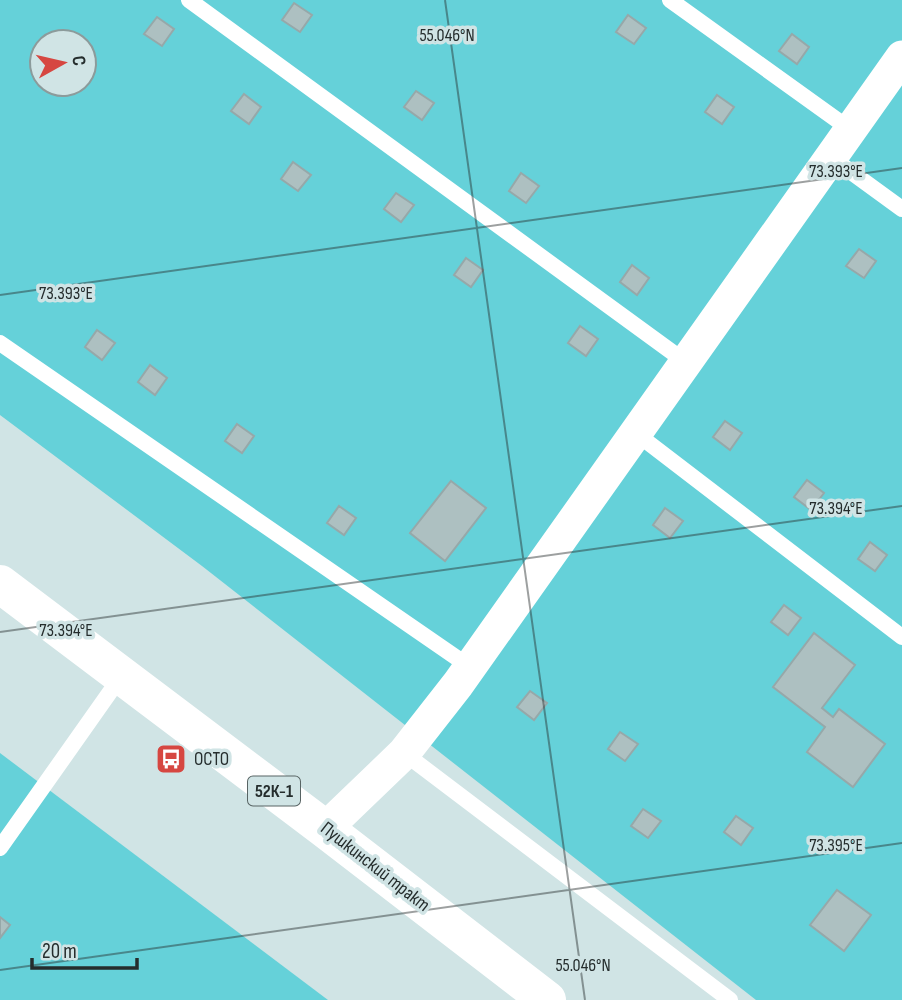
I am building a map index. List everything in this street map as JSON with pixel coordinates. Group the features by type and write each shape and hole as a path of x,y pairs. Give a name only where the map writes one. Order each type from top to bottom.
{"main road":[{"name":"Пушкинский тракт","path":"0,584 547,1000"}],"street":[{"path":"325,829 404,753 470,667 902,58"}],"lane":[{"path":"189,0 687,363"},
{"path":"670,0 851,130"},
{"path":"832,158 902,209"},
{"path":"0,343 470,667"},
{"path":"637,434 902,637"},
{"path":"0,848 122,675"},
{"path":"404,753 730,1000"}],"shaded area":[{"path":"0,0 902,0 902,1000 756,1000 202,566 0,415"},
{"path":"0,753 328,1000 0,1000"}],"building":[{"path":"294,3 312,15 300,32 282,20"},
{"path":"628,15 646,28 634,44 616,32"},
{"path":"157,17 174,29 162,46 144,34"},
{"path":"792,34 809,47 797,64 779,51"},
{"path":"416,91 434,103 422,120 404,107"},
{"path":"244,94 261,107 249,124 231,111"},
{"path":"717,95 734,107 722,124 705,112"},
{"path":"293,162 311,175 298,191 281,179"},
{"path":"521,173 539,186 526,203 509,191"},
{"path":"396,193 414,205 401,222 384,209"},
{"path":"859,249 876,261 864,278 846,266"},
{"path":"466,258 483,270 471,287 454,275"},
{"path":"632,265 649,278 637,295 620,282"},
{"path":"580,326 598,339 586,356 568,343"},
{"path":"97,330 115,343 102,360 85,347"},
{"path":"150,365 167,378 155,395 138,382"},
{"path":"725,421 742,433 730,450 713,437"},
{"path":"237,424 254,436 242,453 225,441"},
{"path":"807,480 824,493 811,510 794,497"},
{"path":"451,481 486,508 445,561 410,533"},
{"path":"339,506 356,518 344,535 327,523"},
{"path":"665,508 683,521 670,538 653,525"},
{"path":"870,542 887,555 875,571 858,559"},
{"path":"784,605 801,618 788,635 771,622"},
{"path":"814,633 855,665 822,708 833,717 839,709 885,744 853,787 807,752 825,727 773,687"},
{"path":"530,691 547,703 534,720 517,707"},
{"path":"620,732 638,744 625,761 608,749"},
{"path":"643,809 661,821 648,838 631,826"},
{"path":"736,816 753,828 741,845 724,832"},
{"path":"837,890 871,915 844,951 810,925"},
{"path":"0,917 10,925 0,938"}],"place":[{"name":"ОСТО","path":"171,759"}]}
